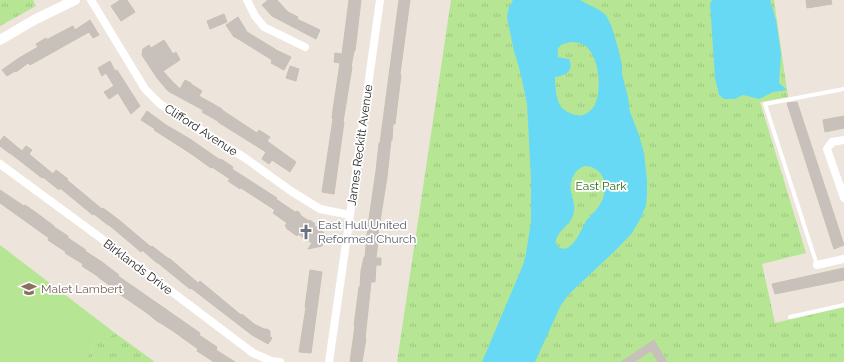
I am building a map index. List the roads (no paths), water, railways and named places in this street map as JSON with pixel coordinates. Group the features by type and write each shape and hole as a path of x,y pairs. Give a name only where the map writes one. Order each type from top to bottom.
{"street":[{"path":"0,40 34,20 75,0"},
{"name":"Clifford Avenue","path":"91,0 145,89 160,104 245,158 291,191 320,209 350,215"},
{"path":"247,0 255,16 264,27 305,47"},
{"name":"James Reckitt Avenue","path":"329,362 380,0"},
{"path":"843,193 827,150 832,142 844,140"},
{"name":"Birklands Drive","path":"0,164 252,353 271,361 280,362"},
{"path":"817,265 844,259"}],"lane":[{"path":"817,265 765,104 844,89"},
{"path":"790,317 844,305"}],"water":[{"path":"513,0 580,0 606,15 611,25 618,48 630,112 644,153 647,194 646,205 641,218 632,233 569,294 561,305 535,362 482,362 523,265 531,221 531,179 527,104 507,17 509,7","holes":["572,42 584,45 594,57 597,65 599,84 596,101 590,111 580,115 571,114 561,107 556,88 555,77 566,74 570,70 569,59 558,57 558,49 560,45","584,166 594,168 599,171 602,176 605,184 603,198 599,206 586,221 575,241 567,248 560,248 557,245 556,239 569,223 574,212 574,203 570,188 572,179 574,174"]},
{"path":"713,0 770,0 776,20 781,54 779,83 787,90 773,92 759,99 743,95 735,99 724,99 719,95 715,78 710,3"}],"place":[{"name":"East Hull United Reformed Church","path":"306,232"},
{"name":"Malet Lambert","path":"29,289"}],"park label":[{"name":"East Park","path":"601,186"}]}
